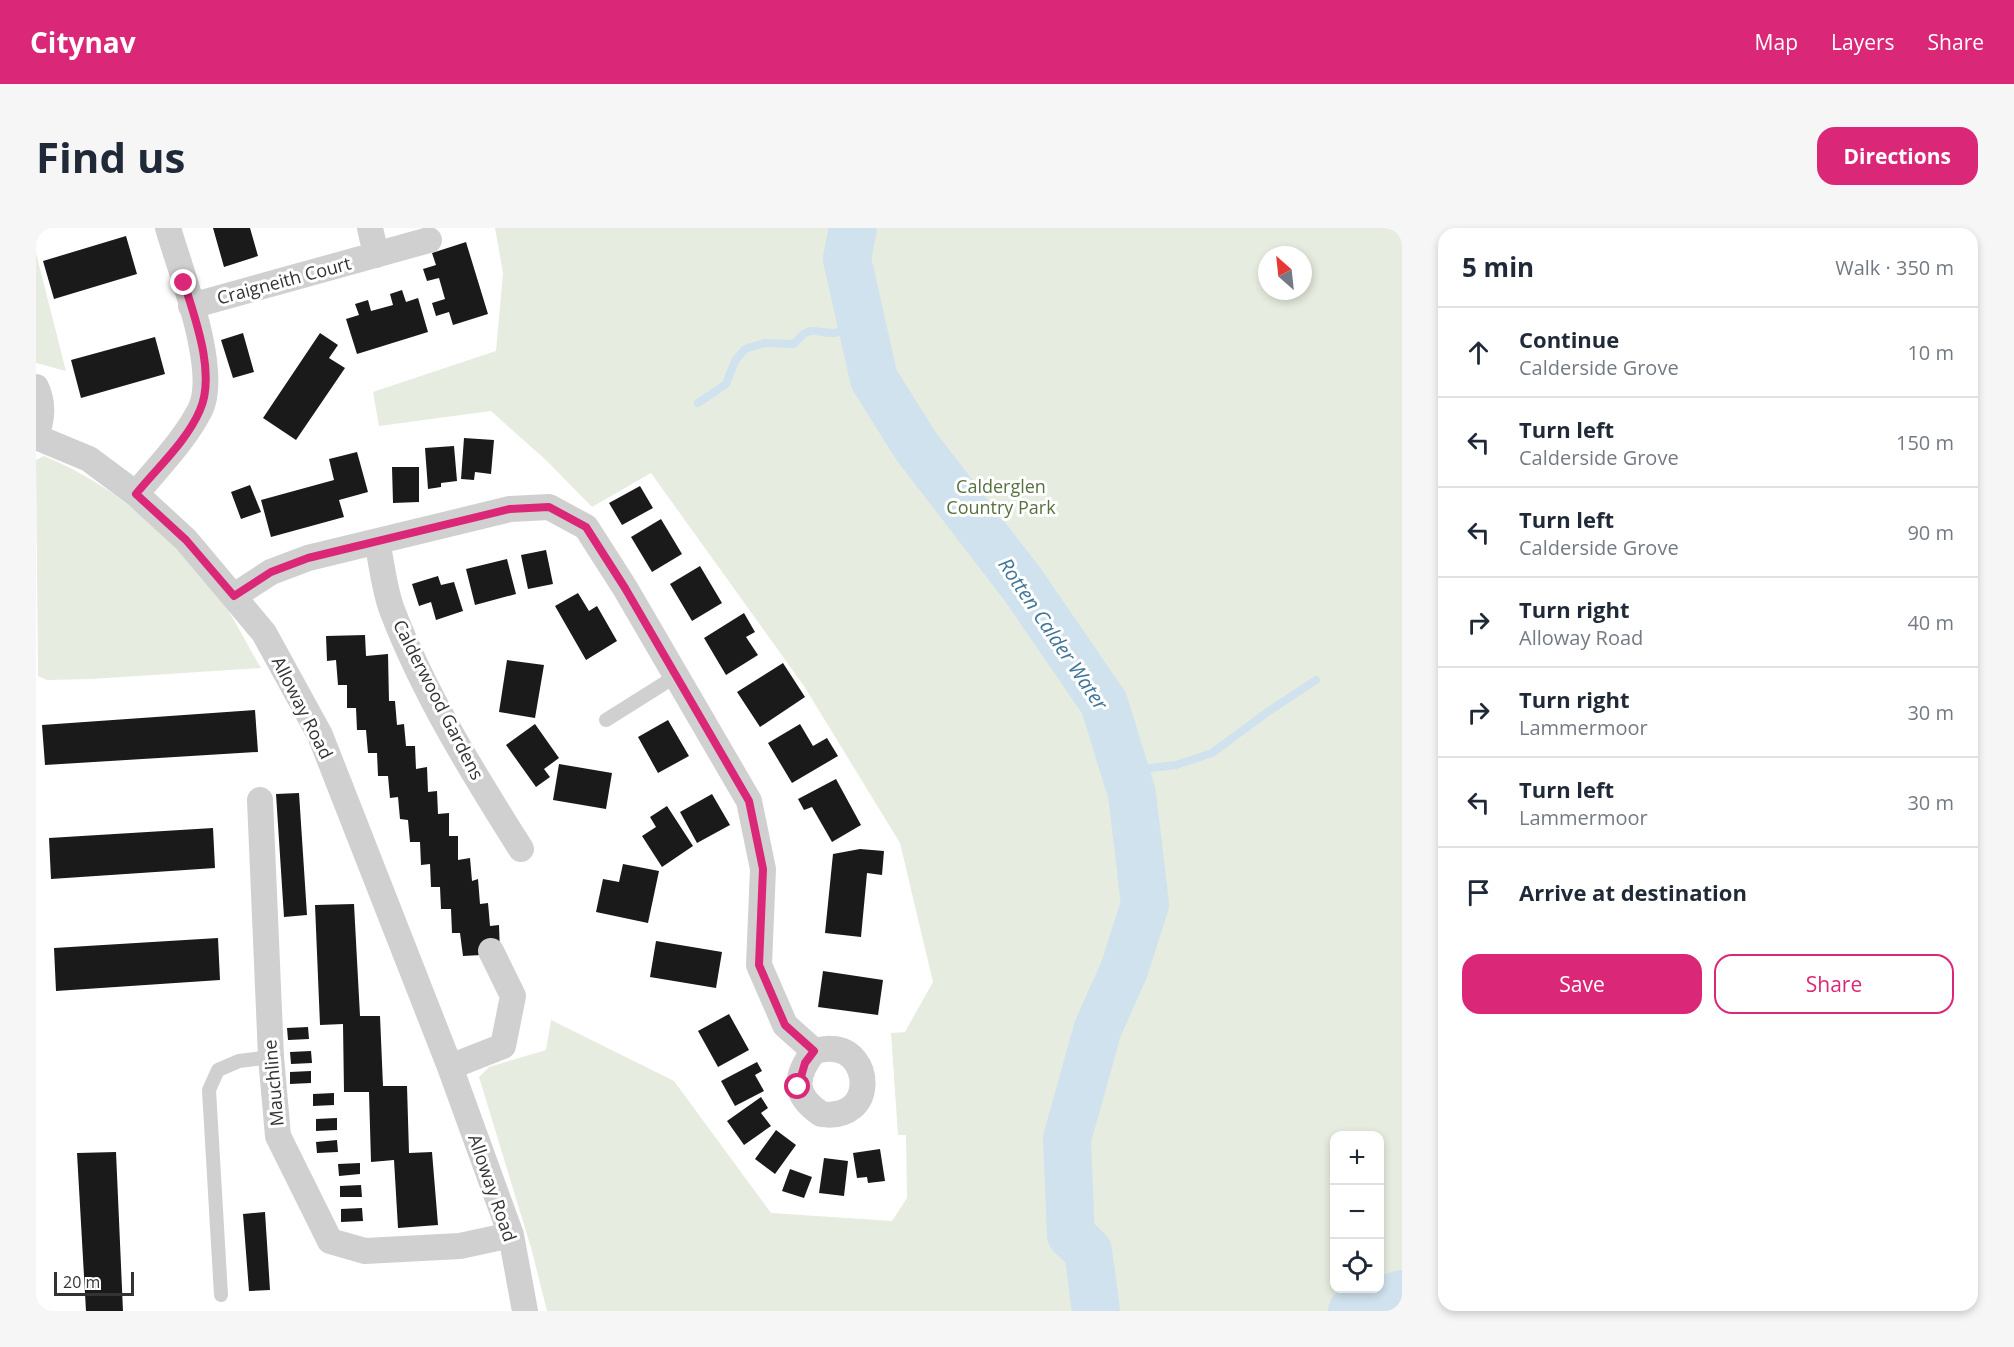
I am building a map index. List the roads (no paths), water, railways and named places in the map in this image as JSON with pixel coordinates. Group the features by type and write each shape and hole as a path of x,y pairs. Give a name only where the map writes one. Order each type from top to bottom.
{"street":[{"path":"136,494 184,435 201,408 205,357 168,228"},
{"name":"Craigneith Court","path":"370,228 376,255"},
{"name":"Craigneith Court","path":"191,306 429,240"},
{"name":"Alloway Road","path":"36,387 42,405 42,422 36,437 88,459 136,494 186,540 264,633 320,735 450,1067 511,1235 525,1311"},
{"path":"234,596 271,572 308,558 510,509 549,507 586,527 749,801 763,869 759,965 785,1025 814,1051"},
{"name":"Calderwood Gardens","path":"377,542 391,608 416,664 473,773 521,849"},
{"name":"Mauchline","path":"260,800 270,1057 278,1136 330,1241 365,1251 460,1246 511,1235"},
{"path":"450,1067 503,1046 513,996 491,951"}],"lane":[{"path":"606,720 676,676"},
{"path":"221,1294 209,1090 218,1070 238,1061 270,1057"}],"waterway":[{"name":"Rotten Calder Water","path":"853,228 847,259 874,379 916,446 1023,585 1104,703 1132,794 1145,904 1124,970 1098,1028 1067,1139 1071,1235 1088,1251 1096,1311"},
{"path":"698,403 726,384 735,361 745,349 765,343 794,344 808,332 836,333 861,321"},
{"path":"1125,771 1176,765 1212,753 1316,680"},
{"name":"Rotten Calder Water","path":"1352,1311 1402,1294"}],"park label":[{"name":"Calderglen Country Park","path":"1001,497"}]}
